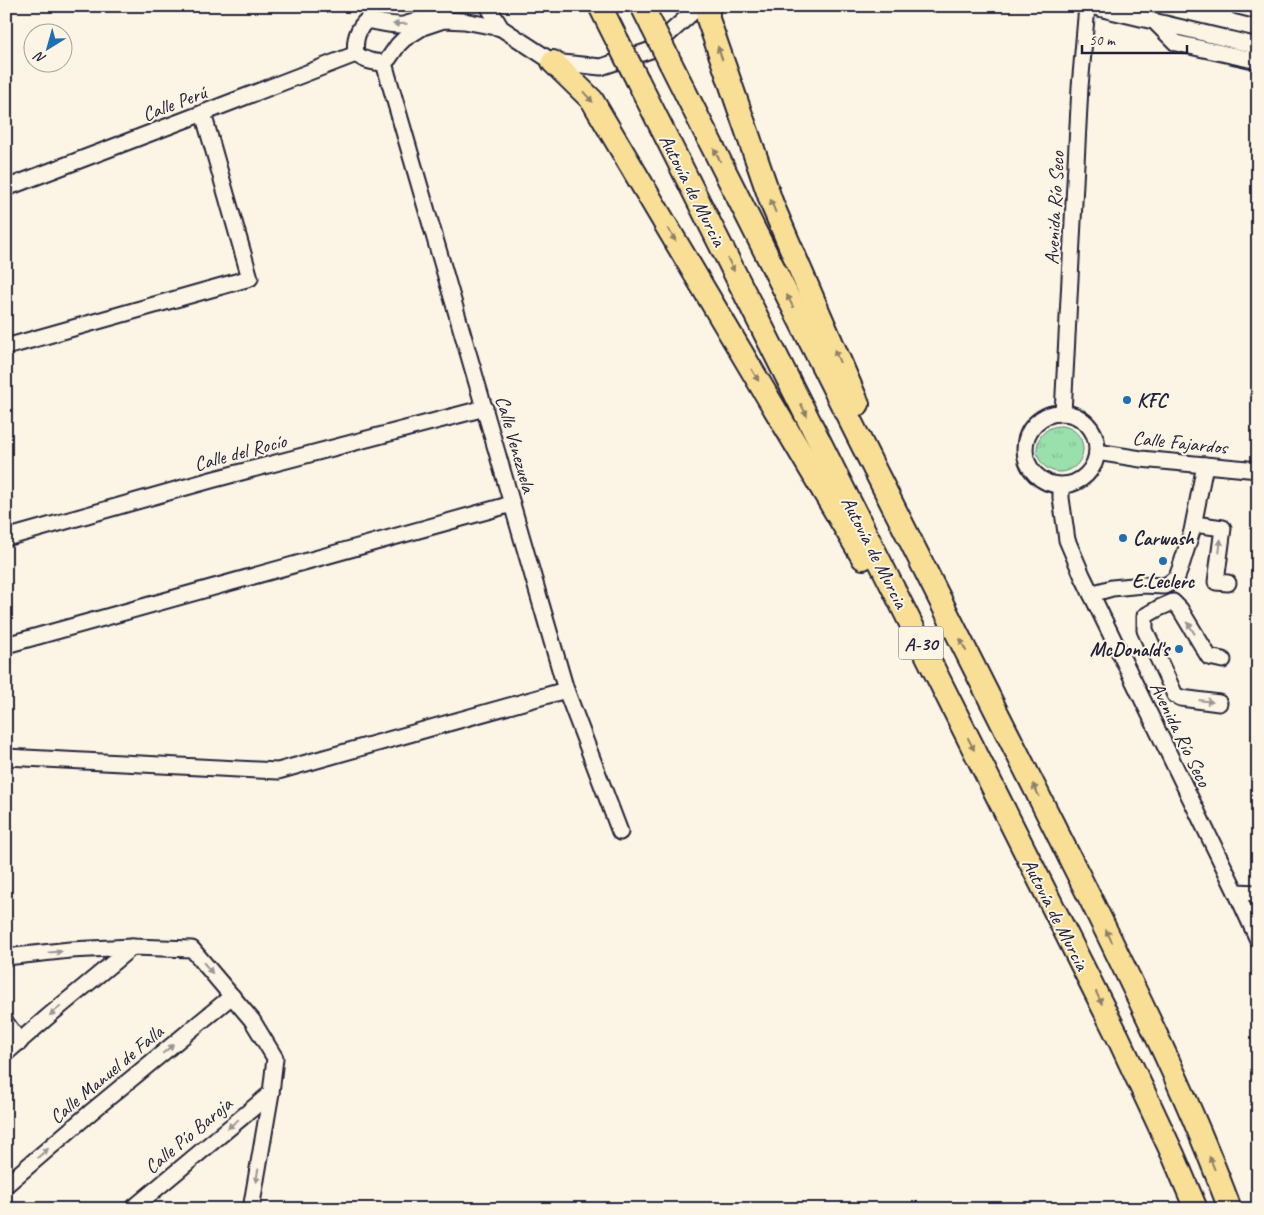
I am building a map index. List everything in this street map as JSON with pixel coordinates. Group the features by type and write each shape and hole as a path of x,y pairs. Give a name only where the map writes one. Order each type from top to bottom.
{"highway":[{"name":"Autovía de Murcia","path":"600,6 1118,1037 1196,1209"},
{"name":"Autovía de Murcia","path":"642,6 946,610 1152,1025 1230,1209"},
{"path":"708,6 708,19 772,204 946,610"},
{"path":"554,62 592,100 957,717"}],"street":[{"path":"444,6 432,14 402,25 381,23 364,13 354,45 356,54 364,60 384,63 404,39 424,27 444,20 464,20 502,28 554,62 601,67 651,50 696,10 697,6"},
{"path":"488,6 502,28"},
{"path":"1088,6 1258,46"},
{"name":"Avenida Río Seco","path":"1063,413 1080,87 1088,6"},
{"path":"1238,6 1258,11"},
{"path":"1156,23 1176,43 1258,62"},
{"name":"Calle Perú","path":"6,188 356,54"},
{"name":"Calle Venezuela","path":"384,63 566,690 620,832"},
{"path":"6,347 250,278 203,113"},
{"name":"Calle del Rocío","path":"6,538 211,480 485,408"},
{"path":"1063,413 1074,415 1084,421 1092,430 1098,452 1093,467 1083,479 1061,486 1039,479 1031,470 1026,460 1024,448 1026,437 1032,426 1041,418 1063,413"},
{"name":"Calle Fajardos","path":"1098,452 1141,459 1258,470"},
{"path":"1091,594 1112,588 1143,585 1164,586 1177,577 1194,524 1205,465"},
{"name":"Avenida Río Seco","path":"1061,486 1067,540 1082,576 1258,940"},
{"path":"6,645 512,504"},
{"path":"1194,524 1222,528 1216,582 1228,584"},
{"path":"1219,703 1181,698 1176,695 1144,630 1145,616 1173,602 1209,657 1223,660"},
{"path":"6,757 278,771 566,690"},
{"path":"1236,892 1258,893"},
{"path":"6,957 132,946 192,949 252,1020 275,1058 271,1093 251,1209"},
{"path":"6,1053 132,946"},
{"name":"Calle Manuel de Falla","path":"6,1184 232,996"},
{"path":"6,1023 20,1042"},
{"name":"Calle Pío Baroja","path":"132,1209 271,1093"}],"green space":[{"path":"1060,426 1073,430 1079,436 1083,449 1079,462 1073,468 1060,472 1047,468 1041,462 1037,449 1041,436 1047,430"}],"place":[{"name":"KFC","path":"1127,400"},
{"name":"Carwash","path":"1123,538"},
{"name":"E.Leclerc","path":"1163,561"},
{"name":"McDonald's","path":"1179,649"}]}
